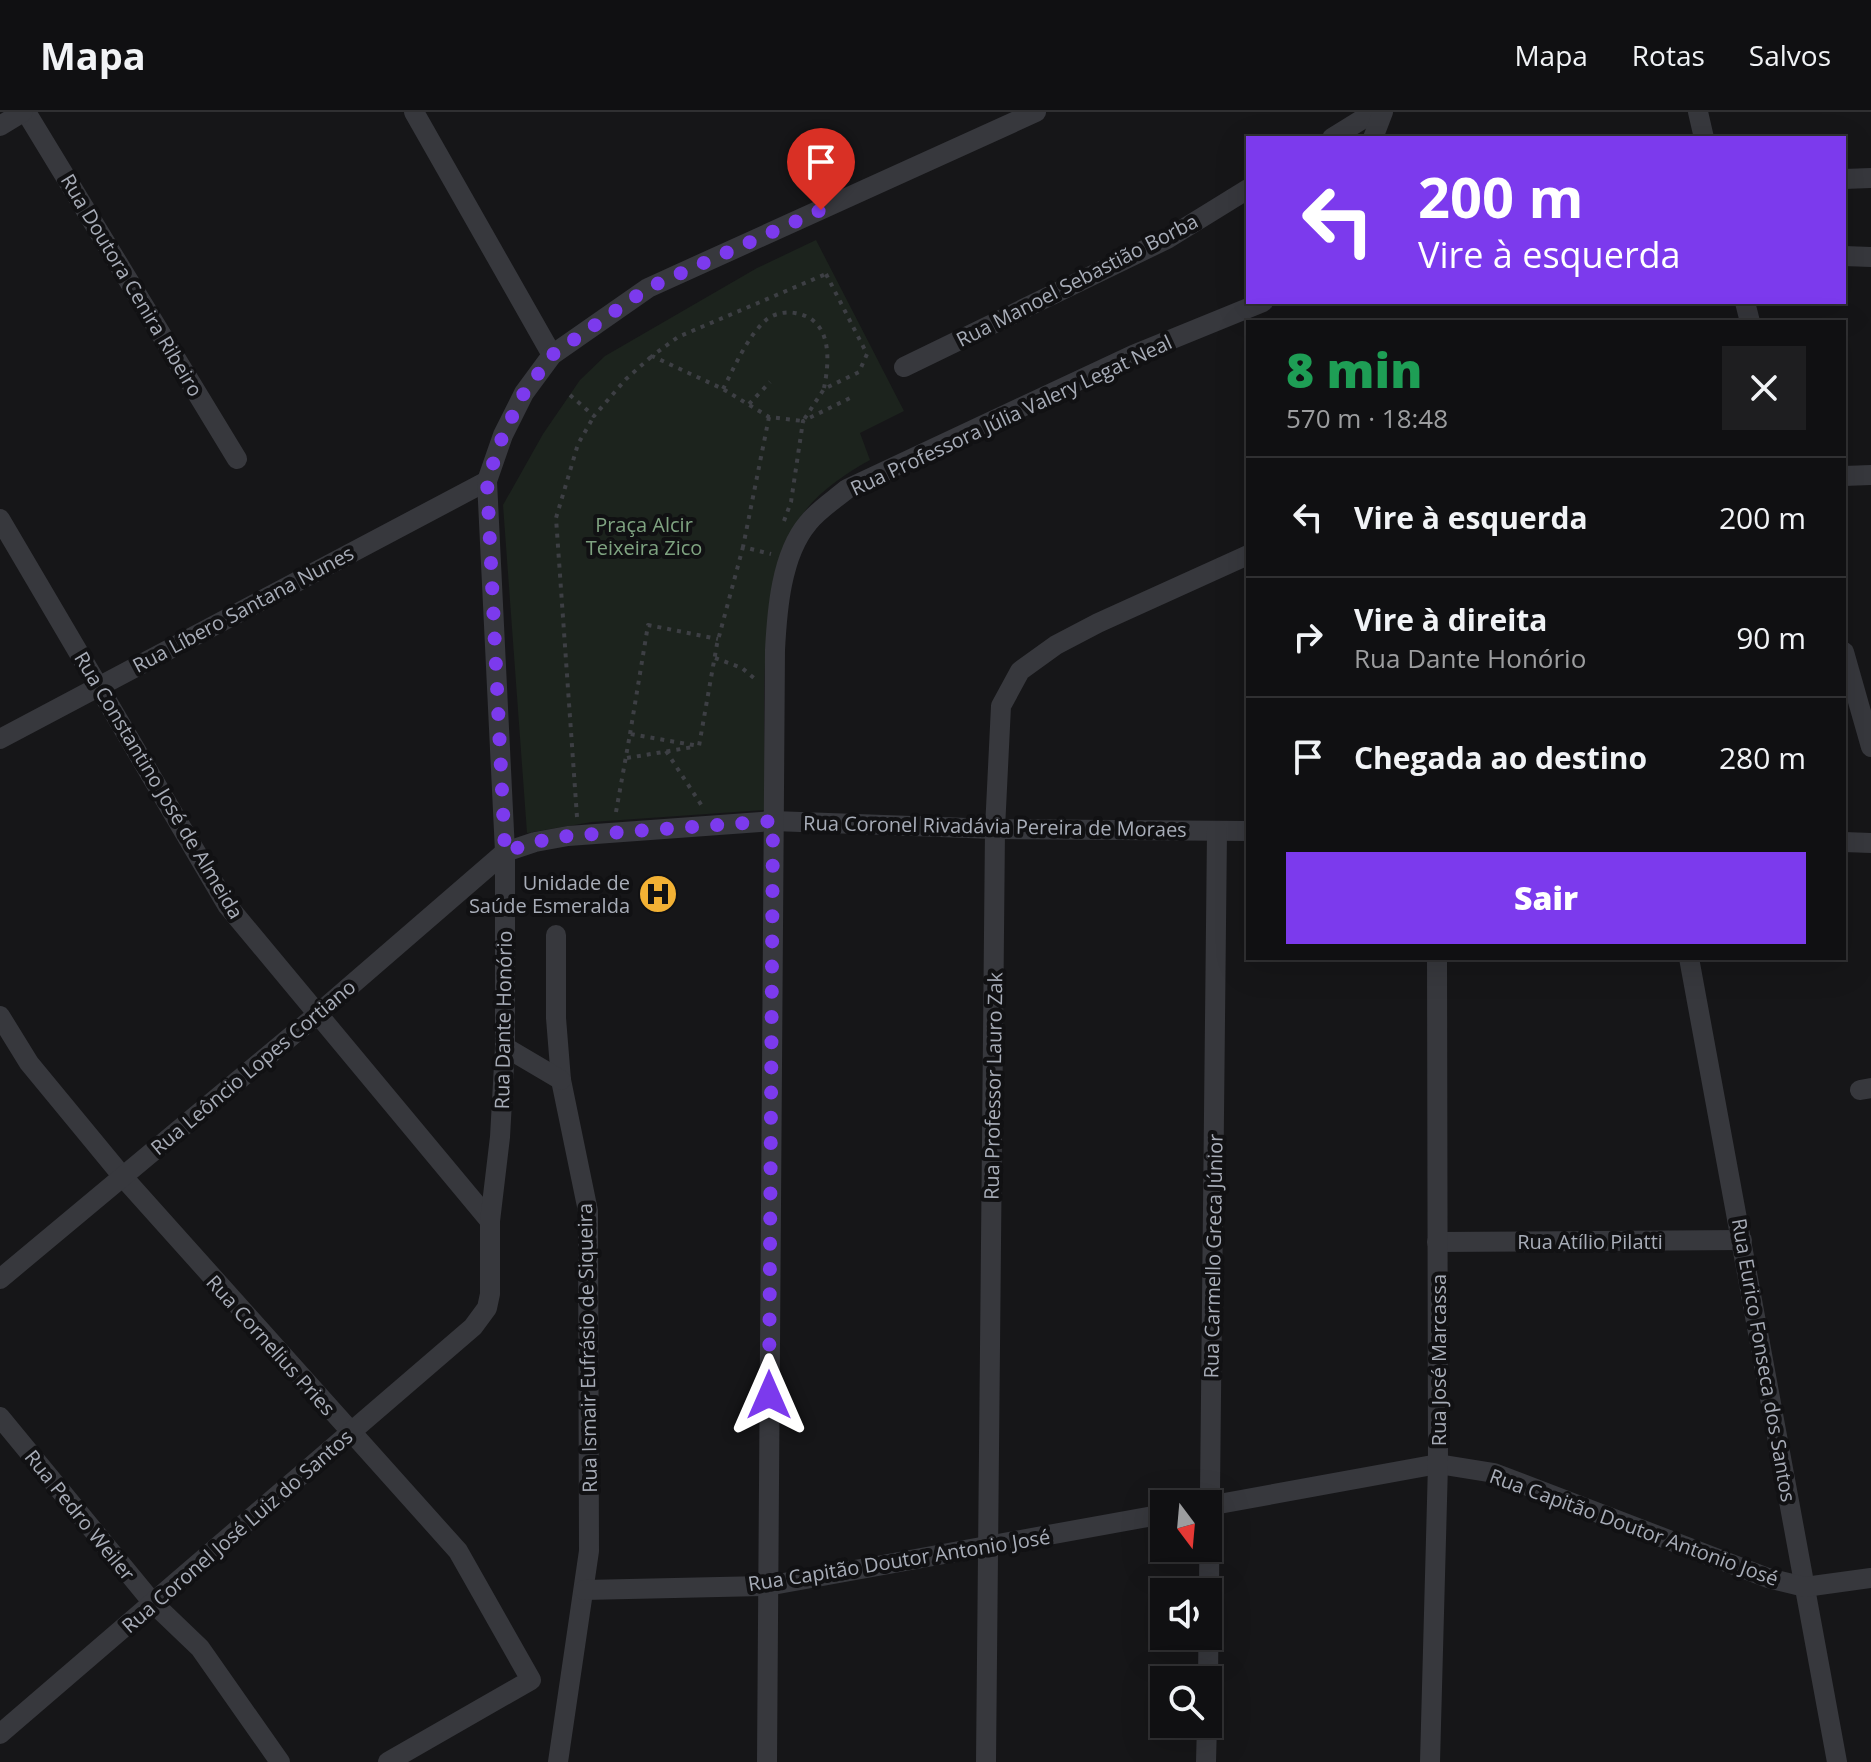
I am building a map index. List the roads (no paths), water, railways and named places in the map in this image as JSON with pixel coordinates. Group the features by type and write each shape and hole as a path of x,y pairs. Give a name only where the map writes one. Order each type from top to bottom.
{"street":[{"path":"0,126 25,112"},
{"name":"Rua Doutora Cenira Ribeiro","path":"25,112 237,459"},
{"path":"414,112 552,355"},
{"name":"Rua Dante Honório","path":"473,1327 487,1308 490,1294 490,1221 510,1050 505,852 487,481 503,435 524,393 552,355 648,288 1036,112"},
{"path":"1335,136 1374,112"},
{"path":"1374,136 1383,112"},
{"path":"1698,112 1704,136"},
{"path":"1846,179 1871,178"},
{"name":"Rua Manoel Sebastião Borba","path":"904,367 1167,239 1246,190"},
{"path":"1846,256 1871,257"},
{"name":"Rua Professora Júlia Valery Legat Neal","path":"767,1762 773,821 778,604 789,561 807,523 847,489 1133,355 1258,304"},
{"path":"1846,476 1871,475"},
{"name":"Rua Líbero Santana Nunes","path":"0,739 487,481"},
{"name":"Rua Constantino José de Almeida","path":"0,519 227,905 490,1221"},
{"name":"Rua Professor Lauro Zak","path":"986,1762 995,829 1001,706 1020,671 1056,645 1246,556"},
{"path":"1846,659 1871,746"},
{"name":"Rua Coronel Rivadávia Pereira de Moraes","path":"505,852 568,836 773,821 995,829 1246,831"},
{"name":"Rua Carmello Greca Júnior","path":"1210,1490 1217,831"},
{"path":"1846,842 1871,843"},
{"name":"Rua Leôncio Lopes Cortiano","path":"0,1279 319,1013 505,852"},
{"name":"Rua Ismair Eufrásio de Siqueira","path":"556,935 556,1018 561,1080 588,1211 589,1551 558,1762"},
{"name":"Rua José Marcassa","path":"1430,1762 1438,1464 1437,960"},
{"name":"Rua Eurico Fonseca dos Santos","path":"1689,960 1837,1762"},
{"name":"Rua Cornelius Pries","path":"0,1016 29,1063 123,1177 458,1551 531,1680 393,1761"},
{"path":"510,1050 561,1080"},
{"name":"Rua Atílio Pilatti","path":"1437,1242 1742,1240"},
{"name":"Rua Coronel José Luiz do Santos","path":"0,1734 473,1327"},
{"name":"Rua Pedro Weiler","path":"0,1417 153,1603 200,1648 280,1762"},
{"name":"Rua Capitão Doutor Antonio José","path":"1222,1504 1438,1464 1494,1473 1768,1578 1805,1587 1871,1578"},
{"name":"Rua Capitão Doutor Antonio José","path":"584,1590 767,1586 1150,1517"},
{"name":"Rua Carmello Greca Júnior","path":"1208,1666 1209,1562"},
{"path":"1206,1762 1207,1738"}],"place":[{"name":"Unidade de Saúde Esmeralda","path":"658,894"}],"park label":[{"name":"Praça Alcir Teixeira Zico","path":"644,536"}]}
